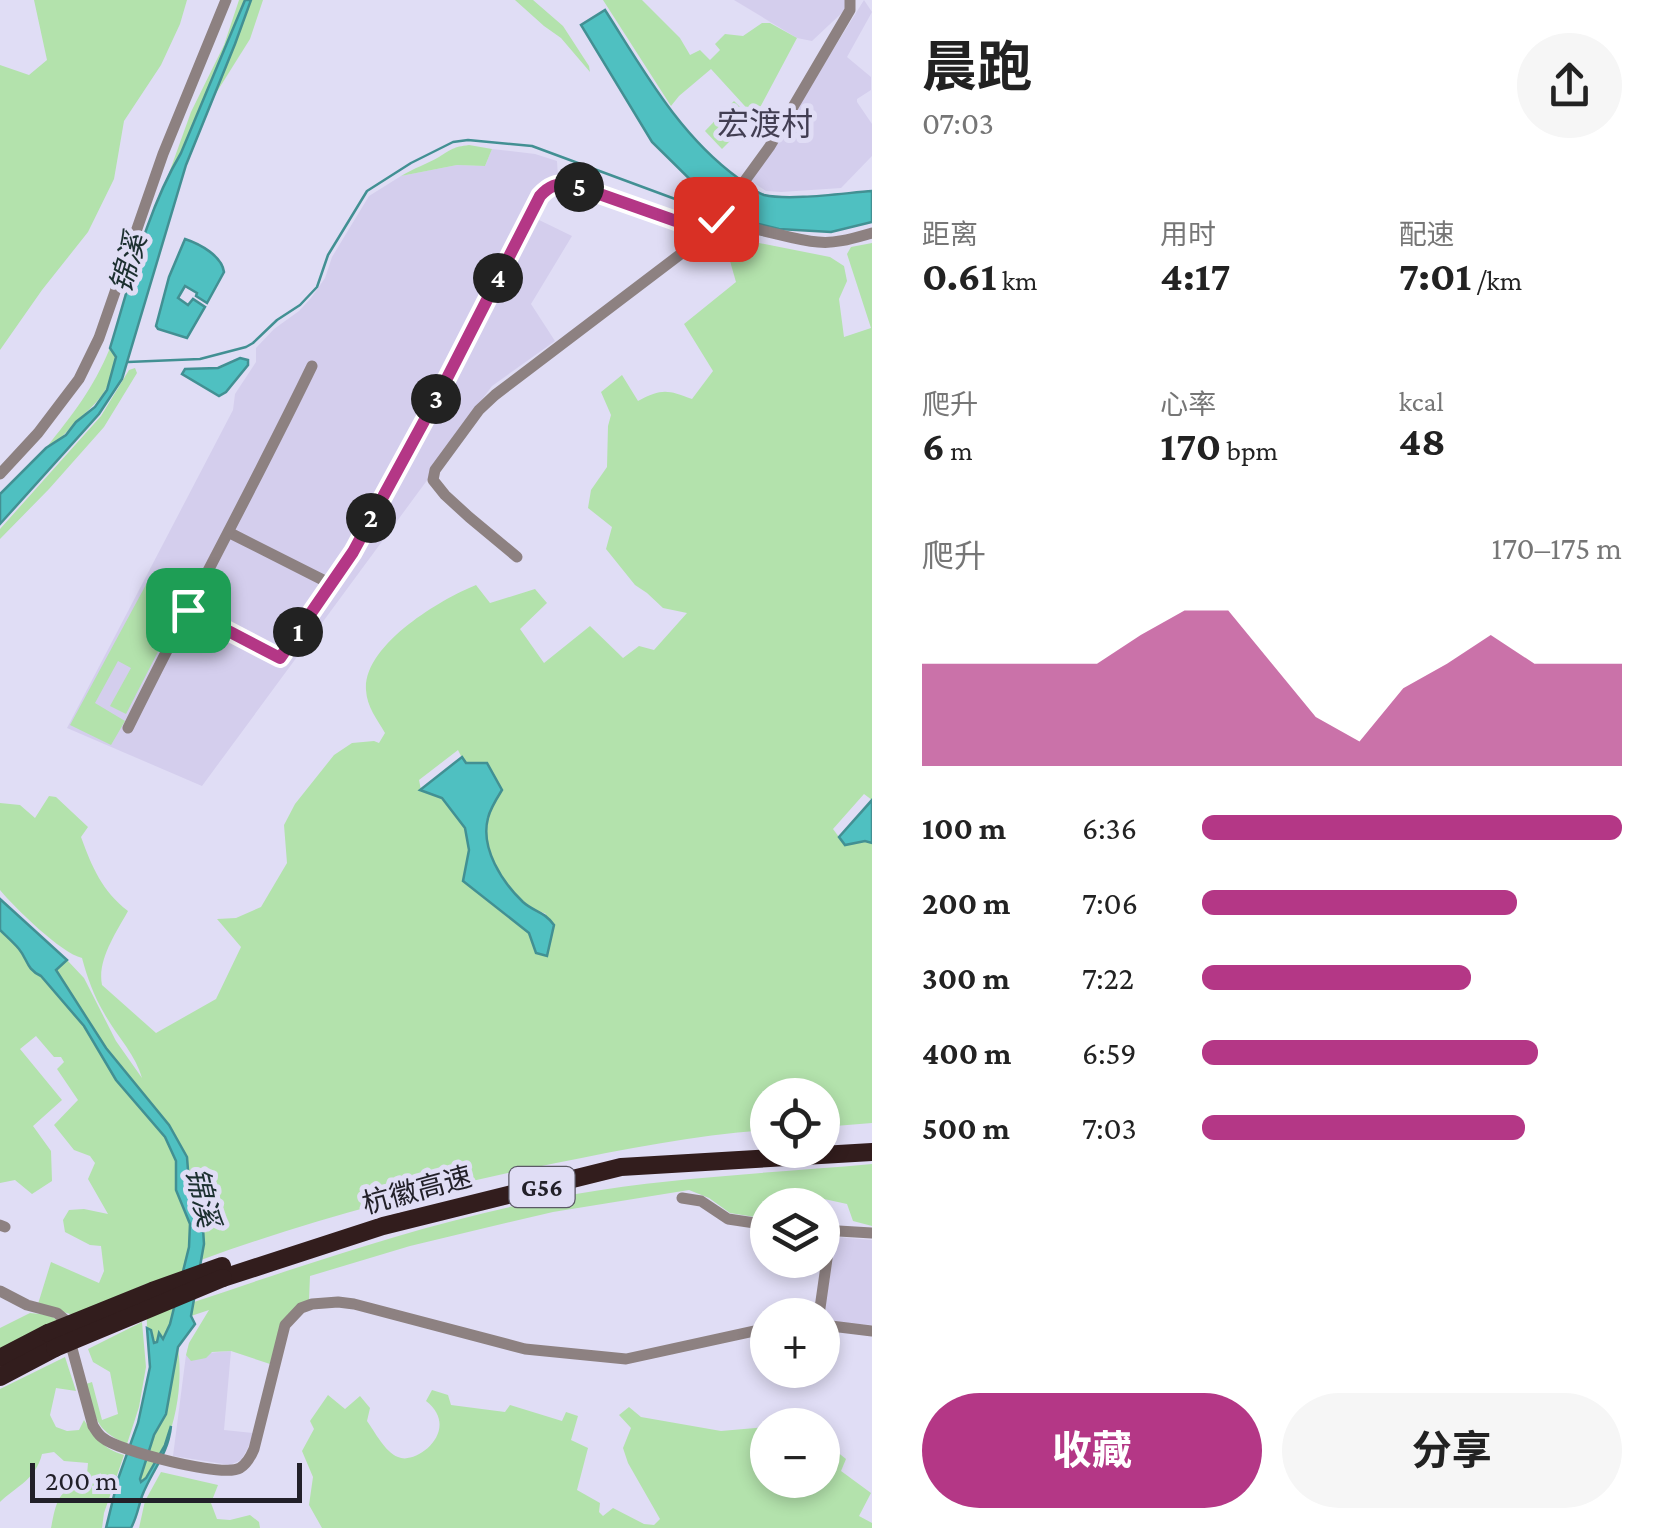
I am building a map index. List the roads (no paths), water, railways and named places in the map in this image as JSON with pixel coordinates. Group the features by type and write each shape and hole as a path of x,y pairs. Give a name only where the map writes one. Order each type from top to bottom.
{"highway":[{"path":"840,1142 872,1140"},
{"name":"杭徽高速","path":"0,1358 222,1272 379,1218 621,1159 750,1149"},
{"name":"杭徽高速","path":"222,1272 383,1226 621,1168 872,1152"},
{"name":"杭徽高速","path":"0,1377 52,1340"}],"street":[{"path":"0,474 38,433 79,379 100,338 162,154 226,0"},
{"path":"516,557 444,495 433,480 435,470 494,395 714,225 770,146 850,10 850,0"},
{"path":"188,610 280,658 362,535 548,187 571,184 693,227 748,228 816,242 872,234"},
{"path":"128,728 312,366"},
{"path":"230,533 327,582 333,580"},
{"path":"682,1198 701,1202 728,1219 750,1222"},
{"path":"840,1232 872,1233"},
{"path":"0,1291 26,1306 57,1313 64,1319 93,1426 103,1438 124,1449 227,1472 240,1469 254,1450 285,1325 301,1308 312,1304 354,1304 526,1349 626,1359 750,1332"},
{"path":"840,1327 872,1331"}],"waterway":[{"path":"128,362 200,359 253,343 317,287 328,255 367,191 453,142 532,146 694,206"}],"district":[{"name":"宏渡村","path":"765,124"}],"water label":[{"name":"锦溪","path":"128,263"},
{"name":"锦溪","path":"203,1197"}]}
